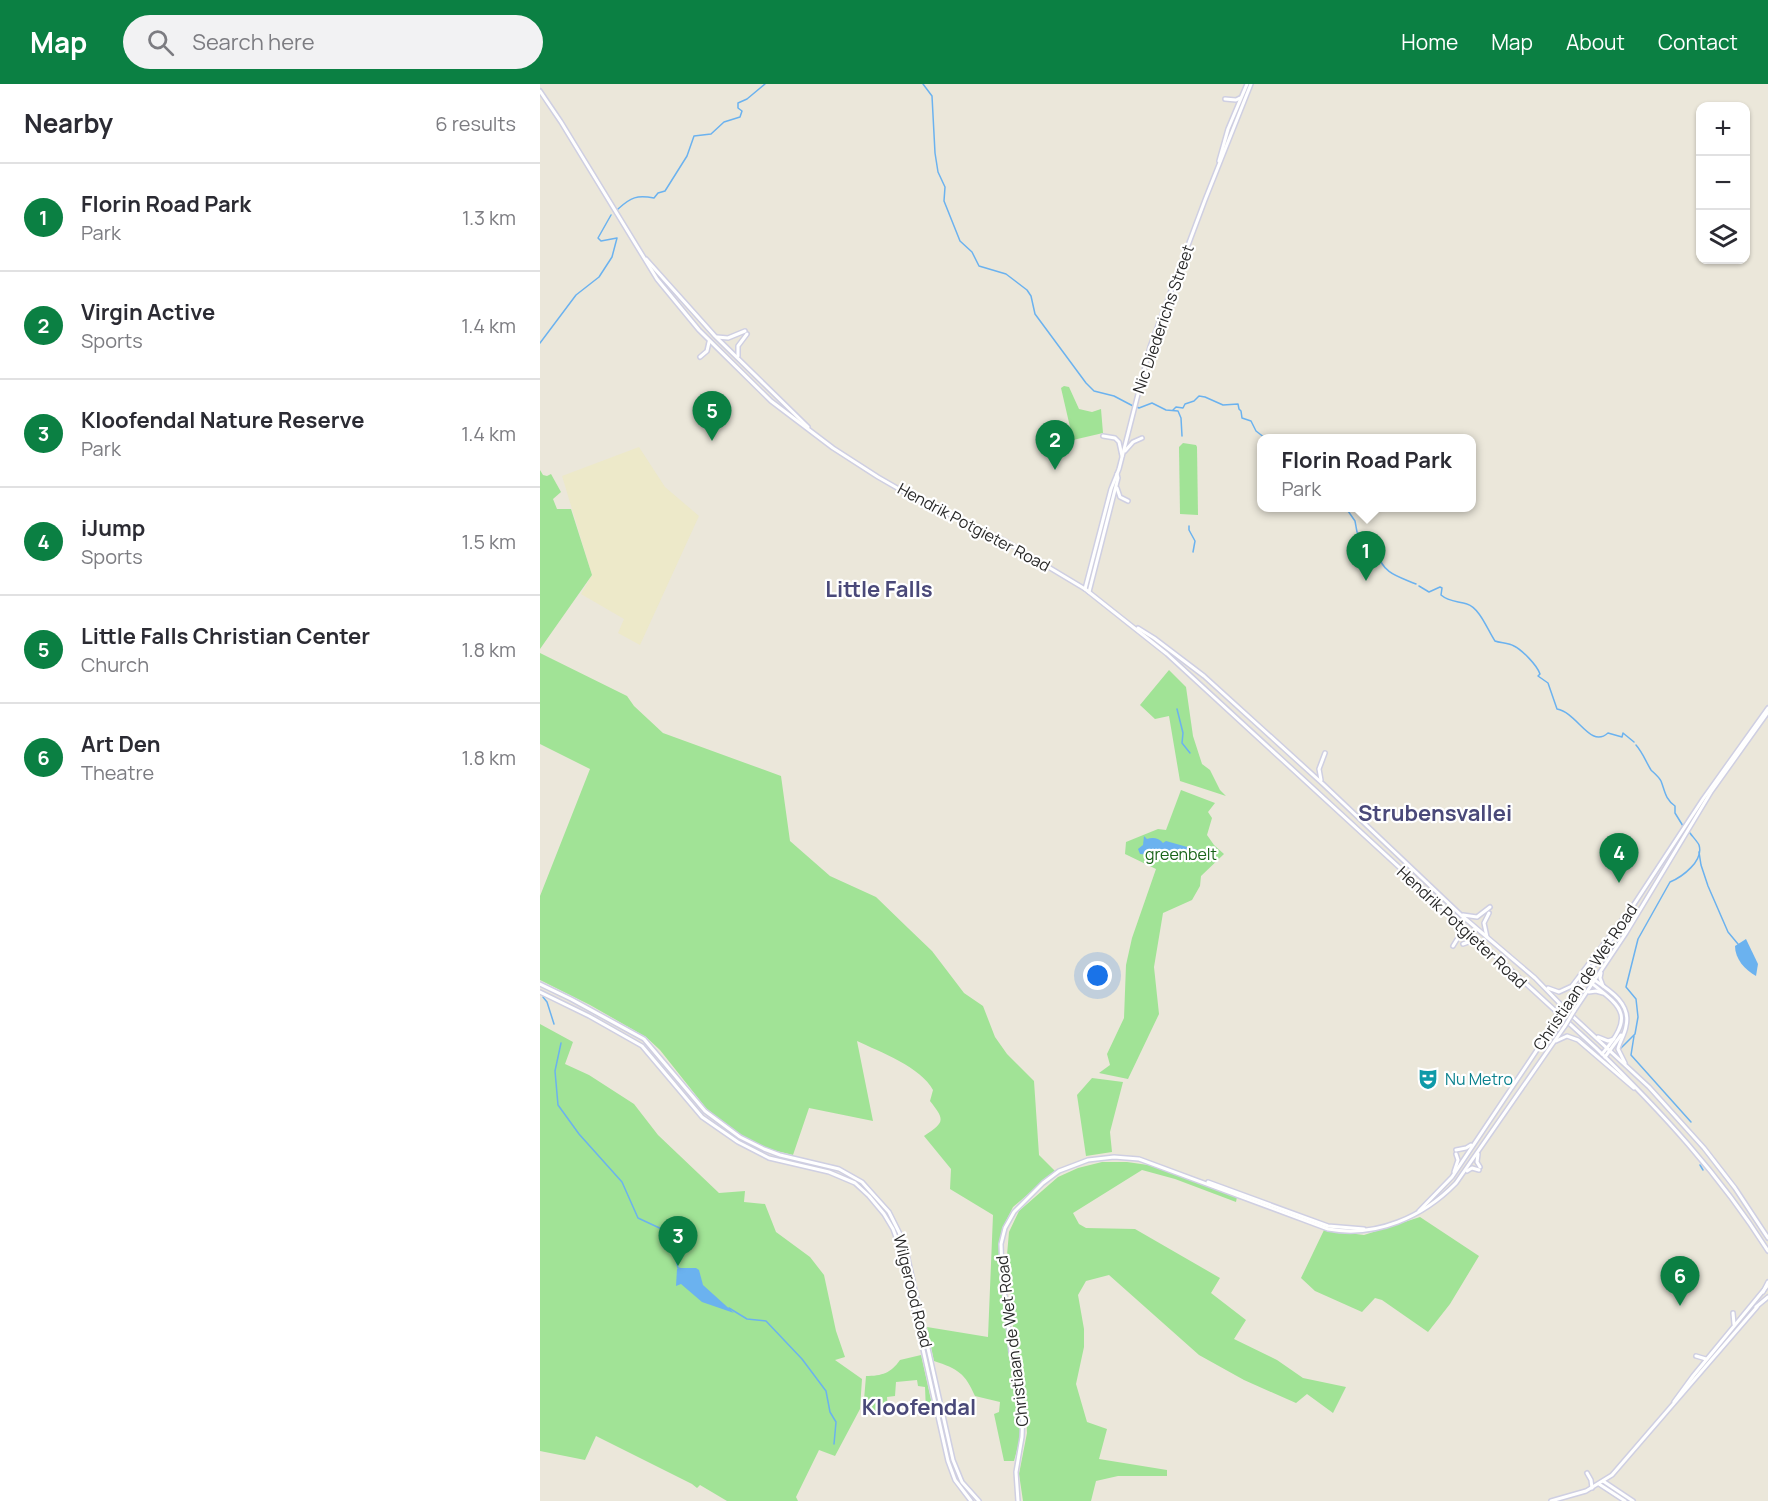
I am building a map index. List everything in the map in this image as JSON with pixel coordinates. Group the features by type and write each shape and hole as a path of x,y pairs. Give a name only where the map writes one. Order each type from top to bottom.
{"main road":[{"name":"Nic Diederichs Street","path":"1218,166 1228,129 1249,84"},
{"name":"Nic Diederichs Street","path":"1089,592 1150,347 1249,84"},
{"name":"Hendrik Potgieter Road","path":"540,91 668,294 709,340 771,400 852,461 905,492 1005,541 1085,589 1131,624 1209,692 1650,1101 1719,1181 1768,1251"},
{"path":"1225,99 1236,100 1242,96"},
{"name":"Hendrik Potgieter Road","path":"639,251 715,336 814,434"},
{"path":"715,336 728,338 746,333 738,346 738,358"},
{"path":"700,357 707,351 709,340"},
{"path":"1102,436 1115,438 1119,442 1122,455"},
{"path":"1122,455 1132,442 1142,438"},
{"name":"Nic Diederichs Street","path":"1085,589 1113,483 1118,474"},
{"path":"1118,480 1118,495 1128,501"},
{"path":"1099,536 1110,501 1114,498"},
{"name":"Hendrik Potgieter Road","path":"1131,624 1154,638 1204,676 1323,784 1461,915 1535,978 1649,1087 1704,1148 1735,1188 1768,1237"},
{"name":"Christiaan de Wet Road","path":"1418,1213 1452,1177 1703,799 1768,710"},
{"name":"Christiaan de Wet Road","path":"1019,1500 1016,1472 1022,1437 1023,1412 1011,1352 1001,1244 1008,1222 1021,1204 1052,1176 1070,1166 1088,1160 1114,1157 1139,1159 1218,1185 1328,1226 1367,1230 1391,1225 1418,1213 1440,1198 1463,1173 1546,1054 1636,916 1712,792 1768,710"},
{"path":"1323,784 1319,769 1325,753"},
{"path":"1461,915 1477,917 1490,907"},
{"path":"1535,978 1552,990 1562,991 1569,988 1632,908"},
{"path":"1488,938 1484,926 1489,913"},
{"path":"1453,946 1461,933 1457,921"},
{"path":"1463,944 1474,941 1486,947"},
{"path":"1602,969 1600,978 1604,988"},
{"path":"1586,976 1625,1006 1627,1018 1618,1051 1629,1068"},
{"path":"1594,982 1617,1005 1622,1014 1623,1023 1609,1050"},
{"name":"Wilgerood Road","path":"540,984 641,1037 660,1056 702,1108 740,1137 780,1155 839,1169 862,1182 880,1200 894,1221 906,1250 955,1468 967,1489 979,1501"},
{"path":"1586,994 1596,991 1607,995"},
{"name":"Wilgerood Road","path":"540,992 642,1046 702,1117 738,1142 769,1158 844,1177 862,1189 876,1203 898,1242 948,1461 955,1480 970,1501"},
{"path":"1604,1056 1624,1031"},
{"path":"1593,1035 1608,1041 1615,1038"},
{"path":"1546,1054 1560,1038 1567,1036 1575,1038 1650,1101"},
{"path":"1452,1177 1457,1162 1456,1152 1475,1142"},
{"path":"1463,1173 1472,1168 1480,1168 1477,1162 1478,1149"},
{"path":"1670,1408 1768,1284"},
{"path":"1551,1501 1599,1485 1619,1468 1756,1307 1768,1296"},
{"path":"1734,1326 1733,1312 1743,1315"},
{"path":"1696,1356 1707,1359"},
{"path":"1587,1473 1592,1488"},
{"path":"1603,1481 1633,1501"},
{"path":"1599,1485 1625,1501"}],"shaded area":[{"path":"639,447 665,487 699,516 640,645 618,633 624,619 581,594 592,575 562,476"}],"green space":[{"path":"1069,387 1079,409 1092,412 1101,409 1103,433 1073,440 1061,388"},
{"path":"1183,443 1197,447 1198,515 1180,514 1179,447"},
{"path":"540,470 543,475 551,474 561,492 553,499 557,509 571,509 592,575 540,649"},
{"path":"540,653 627,696 634,706 663,733 781,776 790,841 830,876 876,897 932,951 964,993 983,1006 995,1037 1007,1054 1034,1081 1039,1155 1055,1171 1013,1207 1002,1229 1000,1255 1011,1365 1020,1403 1020,1439 1014,1461 1004,1461 994,1414 999,1412 1000,1402 975,1396 960,1373 934,1361 927,1327 988,1337 993,1215 950,1189 951,1169 924,1136 939,1124 940,1120 930,1101 933,1090 927,1082 910,1067 857,1041 873,1121 809,1108 793,1155 761,1147 727,1126 706,1108 660,1050 646,1037 540,980 540,896 590,769 540,744"},
{"path":"1169,670 1186,687 1193,736 1202,764 1210,770 1220,790 1226,796 1180,781 1169,716 1155,719 1140,705"},
{"name":"greenbelt","path":"1181,790 1215,803 1208,812 1212,818 1207,835 1224,854 1201,876 1200,886 1192,900 1163,913 1154,967 1159,1014 1128,1079 1099,1073 1110,1065 1107,1054 1124,1018 1126,965 1132,938 1156,869 1125,854 1126,842 1158,829 1166,830"},
{"path":"540,1024 573,1042 565,1064 589,1075 634,1104 658,1135 719,1193 745,1191 744,1202 765,1204 776,1232 810,1257 824,1275 836,1331 845,1357 835,1360 862,1379 860,1409 835,1456 819,1450 796,1497 798,1501 727,1501 700,1485 697,1488 596,1436 585,1460 540,1451"},
{"path":"1092,1078 1123,1082 1110,1132 1112,1152 1086,1156 1077,1095"},
{"path":"1102,1162 1127,1162 1155,1166 1237,1197 1236,1202 1175,1179 1142,1170 1073,1213 1079,1224 1086,1228 1135,1229 1220,1278 1211,1293 1246,1320 1234,1339 1277,1360 1303,1378 1346,1387 1333,1413 1307,1394 1296,1403 1244,1380 1199,1355 1109,1275 1086,1281 1078,1295 1084,1329 1084,1347 1076,1384 1087,1422 1107,1429 1099,1459 1167,1470 1167,1476 1118,1476 1096,1481 1091,1501 1023,1501 1019,1474 1027,1433 1026,1411 1016,1359 1007,1255 1009,1232 1019,1211 1058,1177 1078,1168"},
{"path":"1420,1217 1479,1256 1450,1304 1428,1332 1382,1300 1375,1298 1362,1312 1315,1291 1301,1278 1324,1230 1364,1235"},
{"path":"921,1355 933,1409 926,1411 925,1387 918,1386 917,1380 896,1382 895,1396 887,1397 888,1411 863,1412 866,1376 886,1373 900,1360"}],"water":[{"path":"1144,836 1147,839 1156,838 1163,843 1166,841 1198,850 1196,853 1176,855 1171,859 1168,855 1155,854 1152,858 1150,855 1140,854 1138,849 1143,845"},
{"path":"1746,939 1758,964 1756,976 1741,964 1735,951 1735,946"},
{"path":"677,1269 699,1270 703,1285 734,1313 702,1302 681,1284 676,1286"}],"waterway":[{"path":"618,209 634,198 654,198 658,193 665,191 687,156 694,136 711,134 724,122 740,117 742,111 738,108 738,103 747,99 765,84"},
{"path":"923,84 932,96 935,153 938,172 945,187 944,201 960,241 972,252 979,266 1006,274 1027,290 1031,296 1035,314 1094,391 1114,396 1133,406"},
{"path":"540,343 576,295 599,277 612,257 617,238 601,241 598,238 611,215"},
{"path":"1173,410 1176,407 1183,408 1185,404 1194,401 1199,396 1223,405 1238,404 1242,418 1251,421 1260,434"},
{"path":"1137,407 1152,403 1166,410 1178,411 1181,418 1182,436"},
{"path":"1349,512 1355,521 1357,532 1378,553 1383,566 1392,574 1416,584"},
{"path":"1189,526 1195,541 1193,552"},
{"path":"1419,586 1429,592 1440,587 1442,588 1441,595 1444,597 1472,606 1495,641 1514,646 1533,662 1540,674 1538,676 1548,683 1557,709 1571,717 1589,733 1595,737 1602,737 1608,733 1622,737 1623,733 1634,742"},
{"path":"1177,709 1183,733 1182,743 1190,753"},
{"path":"1636,745 1651,770 1661,781 1683,826"},
{"path":"1621,1048 1635,1034 1638,1017 1636,999 1626,987 1638,939 1670,882 1691,868 1698,857 1699,845 1690,833"},
{"path":"1699,852 1708,886 1728,932 1738,944"},
{"path":"543,997 547,1002 554,1024"},
{"path":"1634,1036 1631,1055 1691,1122"},
{"path":"561,1043 555,1071 558,1105 579,1134 622,1182 638,1218 681,1238 685,1249 676,1260 678,1268 682,1269"},
{"path":"1700,1165 1703,1170"},
{"path":"729,1308 747,1319 766,1321 802,1359 826,1391 830,1412 836,1422 834,1444"}],"place":[{"name":"Little Falls Christian Center","path":"712,441"},
{"name":"Virgin Active","path":"1055,470"},
{"name":"Florin Road Park","path":"1366,581"},
{"name":"iJump","path":"1619,883"},
{"name":"Nu Metro","path":"1428,1079"},
{"name":"Kloofendal Nature Reserve","path":"678,1266"},
{"name":"Art Den","path":"1680,1306"}],"district":[{"name":"Little Falls","path":"879,589"},
{"name":"Strubensvallei","path":"1435,813"},
{"name":"Kloofendal","path":"919,1407"}]}
